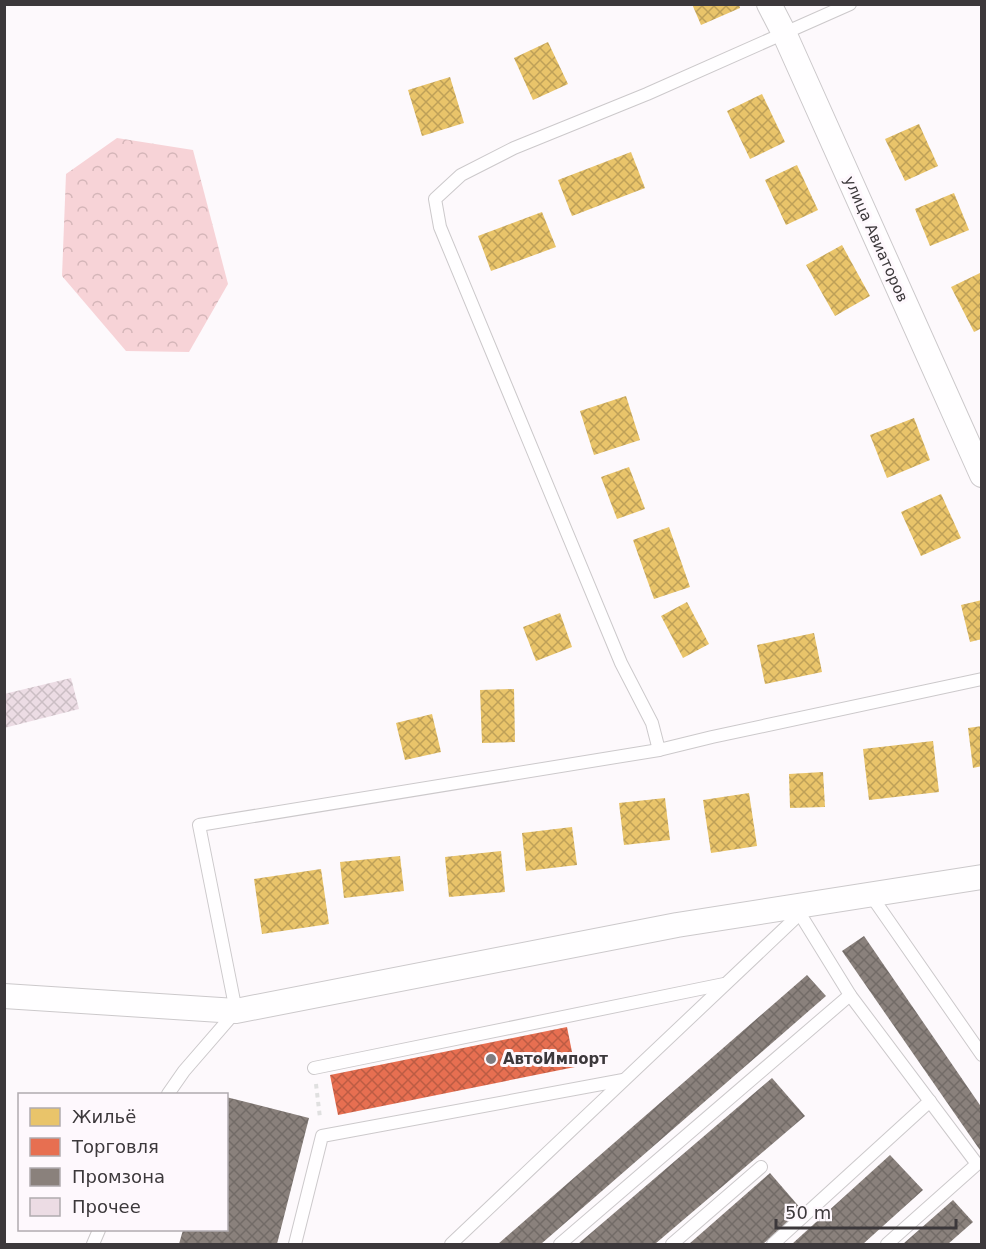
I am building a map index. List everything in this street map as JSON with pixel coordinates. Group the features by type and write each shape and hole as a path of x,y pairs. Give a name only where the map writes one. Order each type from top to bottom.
{"street":[{"name":"улица Авиаторов","path":"769,4 785,35 981,475"},
{"path":"4,996 236,1011 666,927 805,908 870,894 981,877"}],"lane":[{"path":"659,750 652,723 621,663 440,227 435,199 461,175 514,148 785,35 850,4"},
{"path":"169,1093 184,1071 236,1011 199,825 659,750 981,679"},
{"path":"870,894 981,1054"},
{"path":"451,1245 805,908 850,995 977,1164 887,1245"},
{"path":"314,1068 726,984"},
{"path":"560,1245 850,995"},
{"path":"295,1245 322,1137 624,1080"},
{"path":"773,1245 930,1101"},
{"path":"672,1245 761,1167"},
{"path":"93,1245 99,1231"}],"path":[{"path":"314,1068 322,1137"}],"green space":[{"path":"117,138 193,150 228,284 189,352 126,351 62,276 66,174"}],"building: Жильё":[{"path":"692,4 739,4 740,8 701,25"},
{"path":"548,42 568,84 533,100 514,58"},
{"path":"450,77 464,123 422,136 408,90"},
{"path":"762,94 785,142 750,159 727,111"},
{"path":"919,124 938,166 905,181 885,139"},
{"path":"631,152 645,188 572,216 558,180"},
{"path":"797,165 818,210 786,225 765,180"},
{"path":"954,193 969,230 930,246 915,209"},
{"path":"542,212 556,247 491,271 478,236"},
{"path":"842,245 870,296 835,316 806,265"},
{"path":"982,272 982,328 974,332 951,287"},
{"path":"626,396 640,440 594,455 580,411"},
{"path":"914,418 930,460 887,478 870,435"},
{"path":"629,467 645,509 617,519 601,477"},
{"path":"941,494 961,538 921,556 901,512"},
{"path":"669,527 690,587 654,599 633,540"},
{"path":"982,600 982,639 970,642 961,605"},
{"path":"687,602 709,644 683,658 661,616"},
{"path":"560,613 572,647 536,661 523,627"},
{"path":"814,633 822,672 765,684 757,645"},
{"path":"514,689 515,742 482,743 480,690"},
{"path":"432,714 441,752 405,760 396,723"},
{"path":"982,726 982,766 973,768 968,728"},
{"path":"933,741 939,792 869,800 863,749"},
{"path":"823,772 825,807 790,808 789,774"},
{"path":"749,793 757,846 711,853 703,800"},
{"path":"665,798 670,840 624,845 619,803"},
{"path":"572,827 577,865 526,871 522,833"},
{"path":"501,851 505,892 449,897 445,857"},
{"path":"400,856 404,891 344,898 340,862"},
{"path":"321,869 329,924 262,934 254,879"}],"building: Торговля":[{"path":"567,1027 575,1067 338,1115 330,1075"}],"building: Промзона":[{"path":"864,936 982,1108 982,1153 842,951"},
{"path":"807,975 826,996 541,1244 498,1244"},
{"path":"772,1078 805,1116 655,1244 578,1244"},
{"path":"228,1098 309,1118 277,1244 179,1244 183,1231 228,1231"},
{"path":"890,1155 923,1190 863,1244 792,1244"},
{"path":"770,1173 802,1210 763,1244 689,1244"},
{"path":"953,1200 973,1222 948,1244 903,1244"}],"building: Прочее":[{"path":"71,678 79,709 4,728 4,694"}],"place":[{"name":"АвтоИмпорт","path":"491,1059"}]}
